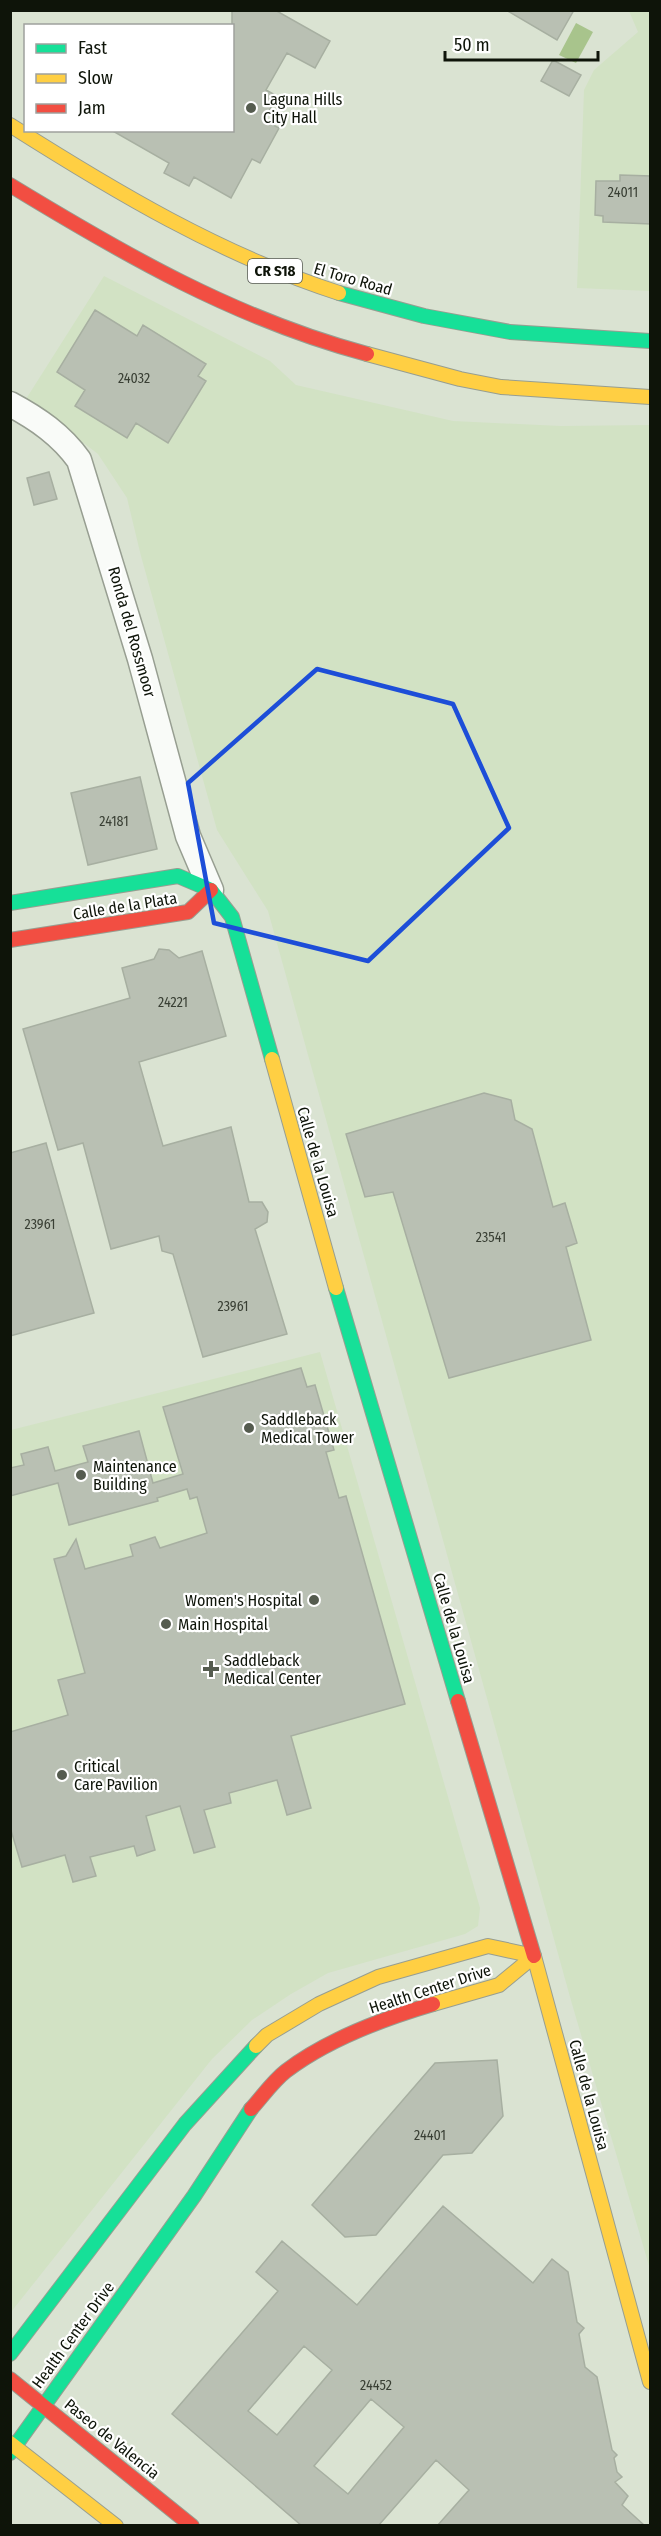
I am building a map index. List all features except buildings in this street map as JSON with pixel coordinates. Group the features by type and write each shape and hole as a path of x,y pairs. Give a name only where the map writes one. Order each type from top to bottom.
{"street":[{"name":"El Toro Road","path":"10,125 57,156 222,247 284,275 345,296 417,314 512,332 651,340"},
{"path":"10,185 117,250 211,298 322,342 460,379 501,387 651,397"},
{"name":"Ronda del Rossmoor","path":"10,404 40,421 67,443 79,460 137,649 188,836 211,890"},
{"name":"Calle de la Plata","path":"10,903 178,876 211,890 188,912 10,940"},
{"name":"Calle de la Louisa","path":"211,890 234,923 329,1264 534,1956 651,2382"},
{"name":"Health Center Drive","path":"10,2354 185,2124 267,2036 319,2004 378,1977 488,1946 534,1956"},
{"name":"Health Center Drive","path":"12,2447 194,2196 251,2109 285,2072 338,2040 392,2016 500,1985 534,1956"},
{"name":"Paseo de Valencia","path":"10,2379 192,2526"},
{"path":"12,2447 116,2526"}],"highlighted area":[{"path":"317,669 453,704 509,828 368,961 214,923 188,783"}],"shaded area":[{"path":"629,11 650,11 650,291 577,288 584,90 594,70 638,32"},
{"path":"576,23 593,32 576,63 559,55"},
{"path":"104,276 270,361 296,385 453,421 561,426 650,425 650,2269 572,2004 268,911 217,830 127,498 98,454 26,399"},
{"name":"Saddleback Medical Center","path":"320,1352 480,1908 478,1926 465,1934 328,1973 252,2020 212,2059 11,2312 11,1430"}],"traffic: fast":[{"path":"339,293 424,316 510,332 650,341"},
{"path":"10,903 178,876 211,890 232,917 272,1059"},
{"path":"336,1288 458,1701"},
{"path":"10,2354 185,2124 256,2046"},
{"path":"10,2453 194,2196 251,2109"}],"traffic: slow":[{"path":"10,125 89,174 210,241 295,278 339,293"},
{"path":"367,354 460,379 501,387 650,397"},
{"path":"272,1059 336,1288"},
{"path":"256,2046 267,2035 319,2004 378,1977 488,1946 534,1956"},
{"path":"534,1956 650,2382"},
{"path":"433,2004 499,1985 534,1956"},
{"path":"10,2443 116,2526"}],"traffic: jam":[{"path":"10,185 182,283 272,323 367,354"},
{"path":"10,940 188,912 211,890"},
{"path":"458,1701 534,1956"},
{"path":"251,2109 281,2075 320,2049 375,2023 433,2004"},
{"path":"10,2379 192,2526"}],"place":[{"name":"Laguna Hills City Hall","path":"251,108"},
{"name":"Saddleback Medical Tower","path":"249,1428"},
{"name":"Maintenance Building","path":"81,1475"},
{"name":"Women's Hospital","path":"314,1600"},
{"name":"Main Hospital","path":"166,1624"},
{"name":"Saddleback Medical Center","path":"211,1669"},
{"name":"Critical Care Pavilion","path":"62,1775"}]}
